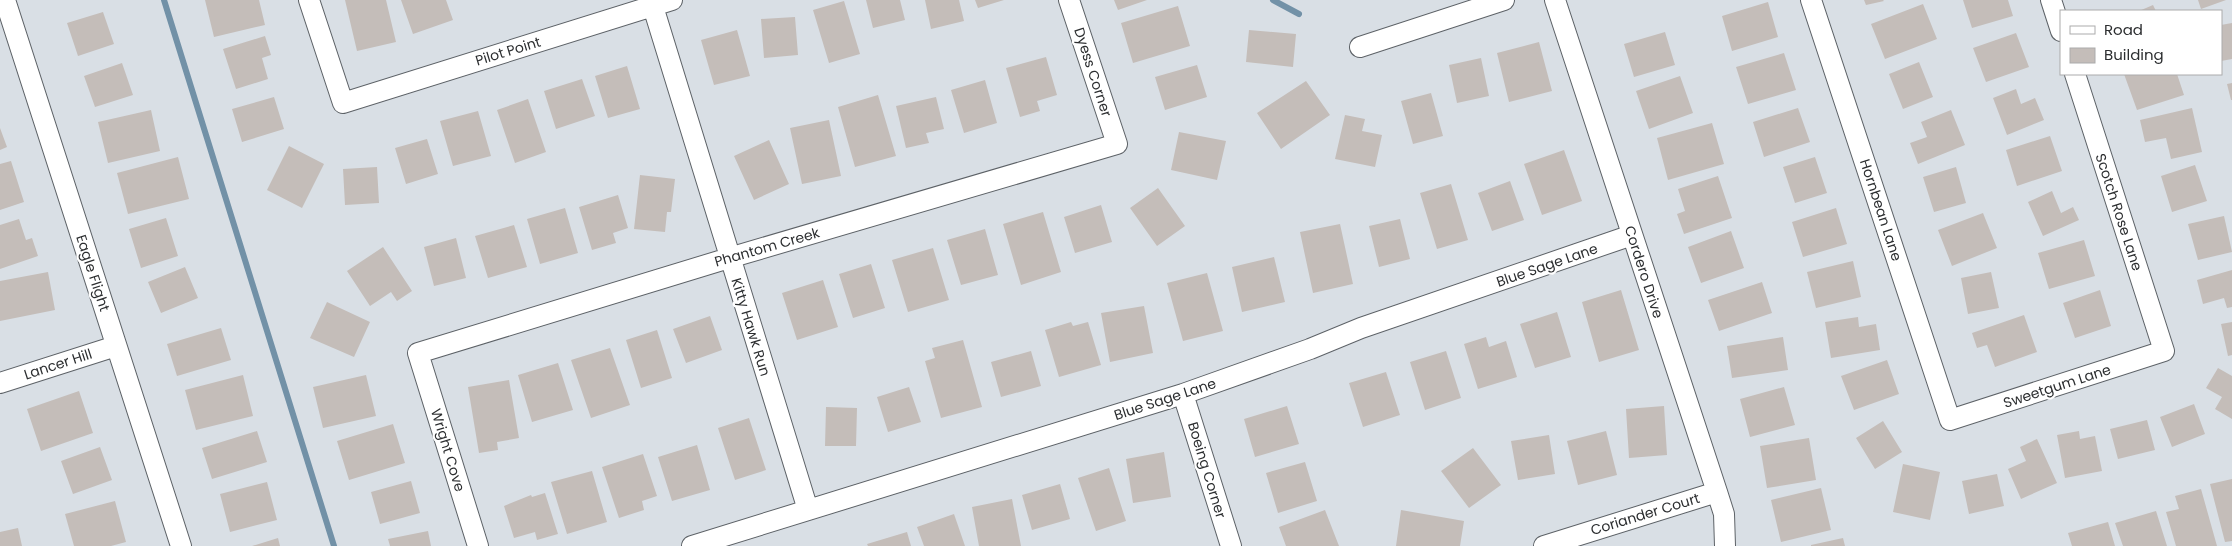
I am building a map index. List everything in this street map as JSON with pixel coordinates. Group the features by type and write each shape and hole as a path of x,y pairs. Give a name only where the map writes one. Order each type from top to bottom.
{"street":[{"name":"Eagle Flight","path":"5,0 181,546"},
{"name":"Pilot Point","path":"309,0 343,103 652,3 672,0"},
{"name":"Dyess Corner","path":"1070,0 1117,144"},
{"path":"1360,47 1504,0"},
{"name":"Cordero Drive","path":"1555,0 1724,514 1725,546"},
{"name":"Hornbean Lane","path":"1811,0 1950,420"},
{"path":"2051,0 2060,28"},
{"name":"Kitty Hawk Run","path":"652,3 808,510"},
{"name":"Scotch Rose Lane","path":"2074,75 2164,351"},
{"name":"Phantom Creek","path":"418,353 729,258 1117,144"},
{"name":"Blue Sage Lane","path":"692,546 1184,394 1310,349 1361,328 1632,236"},
{"name":"Lancer Hill","path":"0,383 116,346"},
{"name":"Sweetgum Lane","path":"1950,420 2164,351"},
{"name":"Wright Cove","path":"418,353 478,546"},
{"name":"Boeing Corner","path":"1184,394 1231,546"},
{"name":"Coriander Court","path":"1544,546 1717,492"}],"building":[{"path":"205,0 259,0 265,25 214,37"},
{"path":"345,0 386,0 396,42 357,51"},
{"path":"401,0 446,0 453,20 413,34"},
{"path":"866,0 900,0 905,20 873,28"},
{"path":"925,0 959,0 964,21 931,29"},
{"path":"975,0 1004,0 978,8"},
{"path":"1114,0 1147,0 1118,10"},
{"path":"1864,0 1883,0 1884,1 1866,5"},
{"path":"1963,0 2008,0 2013,16 1972,28"},
{"path":"2198,0 2226,0 2201,9"},
{"path":"844,1 860,54 829,63 813,10"},
{"path":"1768,2 1778,37 1732,51 1722,16"},
{"path":"1923,4 1937,39 1885,59 1871,24"},
{"path":"2153,5 2156,10 2141,10"},
{"path":"1178,6 1190,46 1133,63 1121,23"},
{"path":"103,12 114,44 78,56 67,23"},
{"path":"795,17 798,55 764,58 761,19"},
{"path":"2232,23 2232,59 2222,61 2222,25"},
{"path":"737,30 750,76 714,85 701,40"},
{"path":"1249,30 1296,34 1293,67 1246,62"},
{"path":"1665,32 1675,65 1634,77 1624,44"},
{"path":"2016,33 2029,67 1986,82 1973,48"},
{"path":"265,36 271,55 262,58 268,79 236,89 223,49"},
{"path":"1539,42 1552,91 1509,102 1497,53"},
{"path":"1784,53 1796,90 1748,104 1736,67"},
{"path":"1046,57 1057,95 1037,101 1040,111 1020,117 1006,68"},
{"path":"1481,58 1489,96 1457,103 1449,65"},
{"path":"1919,62 1933,97 1903,109 1889,74"},
{"path":"122,63 133,95 95,107 84,76"},
{"path":"1197,65 1207,97 1165,110 1155,77"},
{"path":"627,66 640,109 608,118 595,76"},
{"path":"2124,75 2177,75 2184,95 2137,110"},
{"path":"1680,76 1693,113 1649,129 1636,91"},
{"path":"582,79 595,116 556,129 544,91"},
{"path":"985,80 997,123 964,133 951,90"},
{"path":"1306,81 1330,115 1281,149 1257,113"},
{"path":"2232,83 2232,100 2231,100 2227,84"},
{"path":"2016,89 2021,104 2035,98 2044,120 2007,135 1993,98"},
{"path":"1431,93 1443,136 1413,144 1401,101"},
{"path":"878,95 896,156 855,167 838,107"},
{"path":"274,97 284,129 242,142 232,109"},
{"path":"936,97 944,129 926,133 929,143 906,148 896,106"},
{"path":"528,99 546,152 515,163 497,110"},
{"path":"1798,108 1810,142 1764,157 1753,122"},
{"path":"2192,108 2202,152 2171,159 2166,138 2145,142 2140,120"},
{"path":"151,110 160,151 108,163 98,122"},
{"path":"1951,110 1965,145 1918,164 1910,143 1927,137 1921,122"},
{"path":"478,111 491,156 453,166 440,121"},
{"path":"1345,115 1365,119 1362,131 1382,135 1375,167 1335,159"},
{"path":"829,120 841,176 802,184 790,128"},
{"path":"1712,123 1724,164 1668,180 1657,138"},
{"path":"0,128 7,147 0,150"},
{"path":"1179,132 1226,141 1217,180 1171,170"},
{"path":"2050,136 2062,171 2017,186 2006,150"},
{"path":"427,139 438,174 406,184 395,148"},
{"path":"769,140 789,184 754,200 734,156"},
{"path":"289,146 324,164 302,208 267,190"},
{"path":"1564,150 1582,201 1542,215 1524,164"},
{"path":"178,157 189,199 128,214 117,173"},
{"path":"1815,157 1827,193 1795,203 1783,167"},
{"path":"11,161 24,202 0,210 0,164"},
{"path":"2195,165 2207,201 2172,212 2161,176"},
{"path":"377,167 379,203 345,205 343,169"},
{"path":"1956,167 1966,203 1934,212 1923,177"},
{"path":"640,175 675,179 671,212 667,212 665,232 634,229"},
{"path":"1718,176 1732,218 1684,234 1677,214 1685,211 1678,189"},
{"path":"1510,181 1524,220 1492,231 1478,193"},
{"path":"1451,184 1468,240 1437,249 1420,193"},
{"path":"1158,188 1185,226 1157,246 1130,208"},
{"path":"2052,191 2061,213 2073,207 2079,220 2043,236 2028,202"},
{"path":"618,195 628,228 613,233 616,243 592,250 579,207"},
{"path":"1101,205 1112,242 1075,253 1064,217"},
{"path":"565,208 578,253 540,264 527,219"},
{"path":"1836,208 1847,244 1803,257 1792,222"},
{"path":"1043,212 1061,272 1021,285 1003,224"},
{"path":"1983,213 1997,248 1952,266 1938,230"},
{"path":"2224,216 2232,252 2198,260 2188,224"},
{"path":"166,218 178,256 141,268 129,229"},
{"path":"19,219 26,240 32,238 38,256 0,269 0,225"},
{"path":"1400,219 1410,259 1379,267 1369,226"},
{"path":"1340,224 1353,284 1313,293 1300,232"},
{"path":"514,225 527,267 488,278 475,236"},
{"path":"985,229 998,275 961,285 947,240"},
{"path":"1731,231 1744,268 1701,283 1688,247"},
{"path":"456,238 466,278 434,286 424,247"},
{"path":"2084,240 2095,276 2049,289 2038,253"},
{"path":"383,247 412,291 397,301 391,292 370,306 347,271"},
{"path":"933,248 949,300 908,312 892,260"},
{"path":"1274,257 1285,302 1242,312 1232,267"},
{"path":"1853,261 1861,297 1816,308 1807,272"},
{"path":"871,264 885,308 853,318 839,274"},
{"path":"185,267 198,298 161,313 148,282"},
{"path":"2232,270 2232,307 2227,308 2224,298 2203,304 2197,280"},
{"path":"48,272 55,310 0,321 0,281"},
{"path":"1991,272 1999,308 1968,314 1961,278"},
{"path":"1207,273 1223,331 1183,341 1167,283"},
{"path":"823,280 838,327 797,340 782,293"},
{"path":"1762,282 1772,313 1719,331 1708,300"},
{"path":"1621,290 1639,350 1599,362 1582,302"},
{"path":"2100,290 2111,326 2075,338 2063,303"},
{"path":"327,302 370,322 354,357 310,338"},
{"path":"1144,306 1153,353 1110,362 1101,313"},
{"path":"1557,312 1571,357 1535,368 1520,324"},
{"path":"2024,315 2037,352 1995,367 1987,345 1977,348 1972,333"},
{"path":"710,316 722,350 686,363 673,329"},
{"path":"1858,317 1859,327 1876,324 1880,350 1831,358 1825,322"},
{"path":"1071,322 1073,326 1088,322 1101,365 1059,377 1045,330"},
{"path":"2232,322 2232,355 2228,356 2221,324"},
{"path":"221,328 231,360 177,376 167,344"},
{"path":"657,330 672,378 641,388 626,340"},
{"path":"1486,337 1489,347 1506,341 1517,377 1478,389 1464,344"},
{"path":"1783,337 1788,370 1732,378 1727,346"},
{"path":"963,340 982,407 941,418 925,361 935,358 932,348"},
{"path":"610,348 630,405 591,418 571,360"},
{"path":"1031,351 1041,386 1001,397 991,362"},
{"path":"1446,351 1461,398 1425,410 1410,362"},
{"path":"1887,360 1899,394 1854,410 1841,376"},
{"path":"558,363 573,410 532,422 518,375"},
{"path":"2218,368 2232,376 2232,419 2215,409 2222,397 2206,388"},
{"path":"1386,372 1400,415 1363,427 1349,383"},
{"path":"243,375 253,416 196,430 185,390"},
{"path":"366,375 376,416 323,428 313,387"},
{"path":"509,380 519,438 497,442 498,450 479,453 468,387"},
{"path":"909,387 921,422 888,432 877,397"},
{"path":"1784,387 1795,425 1750,437 1740,399"},
{"path":"79,391 93,433 41,451 27,409"},
{"path":"2194,404 2205,434 2172,447 2160,417"},
{"path":"1287,406 1299,444 1255,457 1244,419"},
{"path":"1664,406 1667,455 1629,458 1626,409"},
{"path":"826,407 857,408 856,446 825,446"},
{"path":"749,418 766,470 735,480 718,428"},
{"path":"2147,420 2155,450 2118,459 2110,429"},
{"path":"1883,421 1902,452 1875,469 1856,438"},
{"path":"393,424 405,463 349,480 337,441"},
{"path":"257,431 267,462 212,479 202,448"},
{"path":"1606,431 1617,475 1578,485 1567,441"},
{"path":"2079,431 2080,439 2095,436 2102,471 2065,478 2057,435"},
{"path":"1549,435 1555,474 1518,480 1511,441"},
{"path":"1809,438 1816,480 1767,488 1760,446"},
{"path":"2037,439 2057,483 2021,499 2008,469 2026,461 2020,447"},
{"path":"697,445 710,490 672,501 658,457"},
{"path":"100,447 112,480 73,494 61,461"},
{"path":"1473,448 1501,485 1469,508 1441,471"},
{"path":"1164,452 1171,497 1133,503 1126,459"},
{"path":"643,454 657,496 642,501 644,510 619,518 602,467"},
{"path":"1305,462 1317,501 1278,513 1266,473"},
{"path":"1903,464 1940,472 1930,520 1893,512"},
{"path":"1109,468 1126,521 1096,531 1078,478"},
{"path":"592,471 607,522 567,534 551,482"},
{"path":"1997,474 2004,506 1969,514 1962,481"},
{"path":"2232,479 2232,541 2225,542 2210,484"},
{"path":"411,481 420,513 380,524 371,492"},
{"path":"267,482 277,520 230,532 220,494"},
{"path":"1060,484 1070,519 1032,530 1022,495"},
{"path":"1821,488 1831,530 1781,542 1771,500"},
{"path":"2201,489 2217,546 2176,546 2166,512 2179,509 2175,496"},
{"path":"545,493 558,534 537,540 535,532 514,538 504,506 531,495 532,497"},
{"path":"1012,499 1021,546 979,546 972,507"},
{"path":"115,501 126,542 111,546 74,546 65,514"},
{"path":"1325,510 1339,546 1286,546 1279,527"},
{"path":"1401,510 1464,521 1460,546 1396,546"},
{"path":"2156,511 2167,546 2123,546 2115,523"},
{"path":"954,514 965,546 924,546 917,527"},
{"path":"2108,522 2115,546 2072,546 2068,533"},
{"path":"18,528 22,546 0,546 0,532"},
{"path":"428,531 431,546 390,546 388,539"},
{"path":"907,532 911,546 868,546 867,544"},
{"path":"278,538 280,546 252,546"},
{"path":"1843,538 1845,546 1811,546 1811,545"}],"waterway":[{"path":"164,0 334,546"},
{"path":"1273,0 1299,14"}]}
